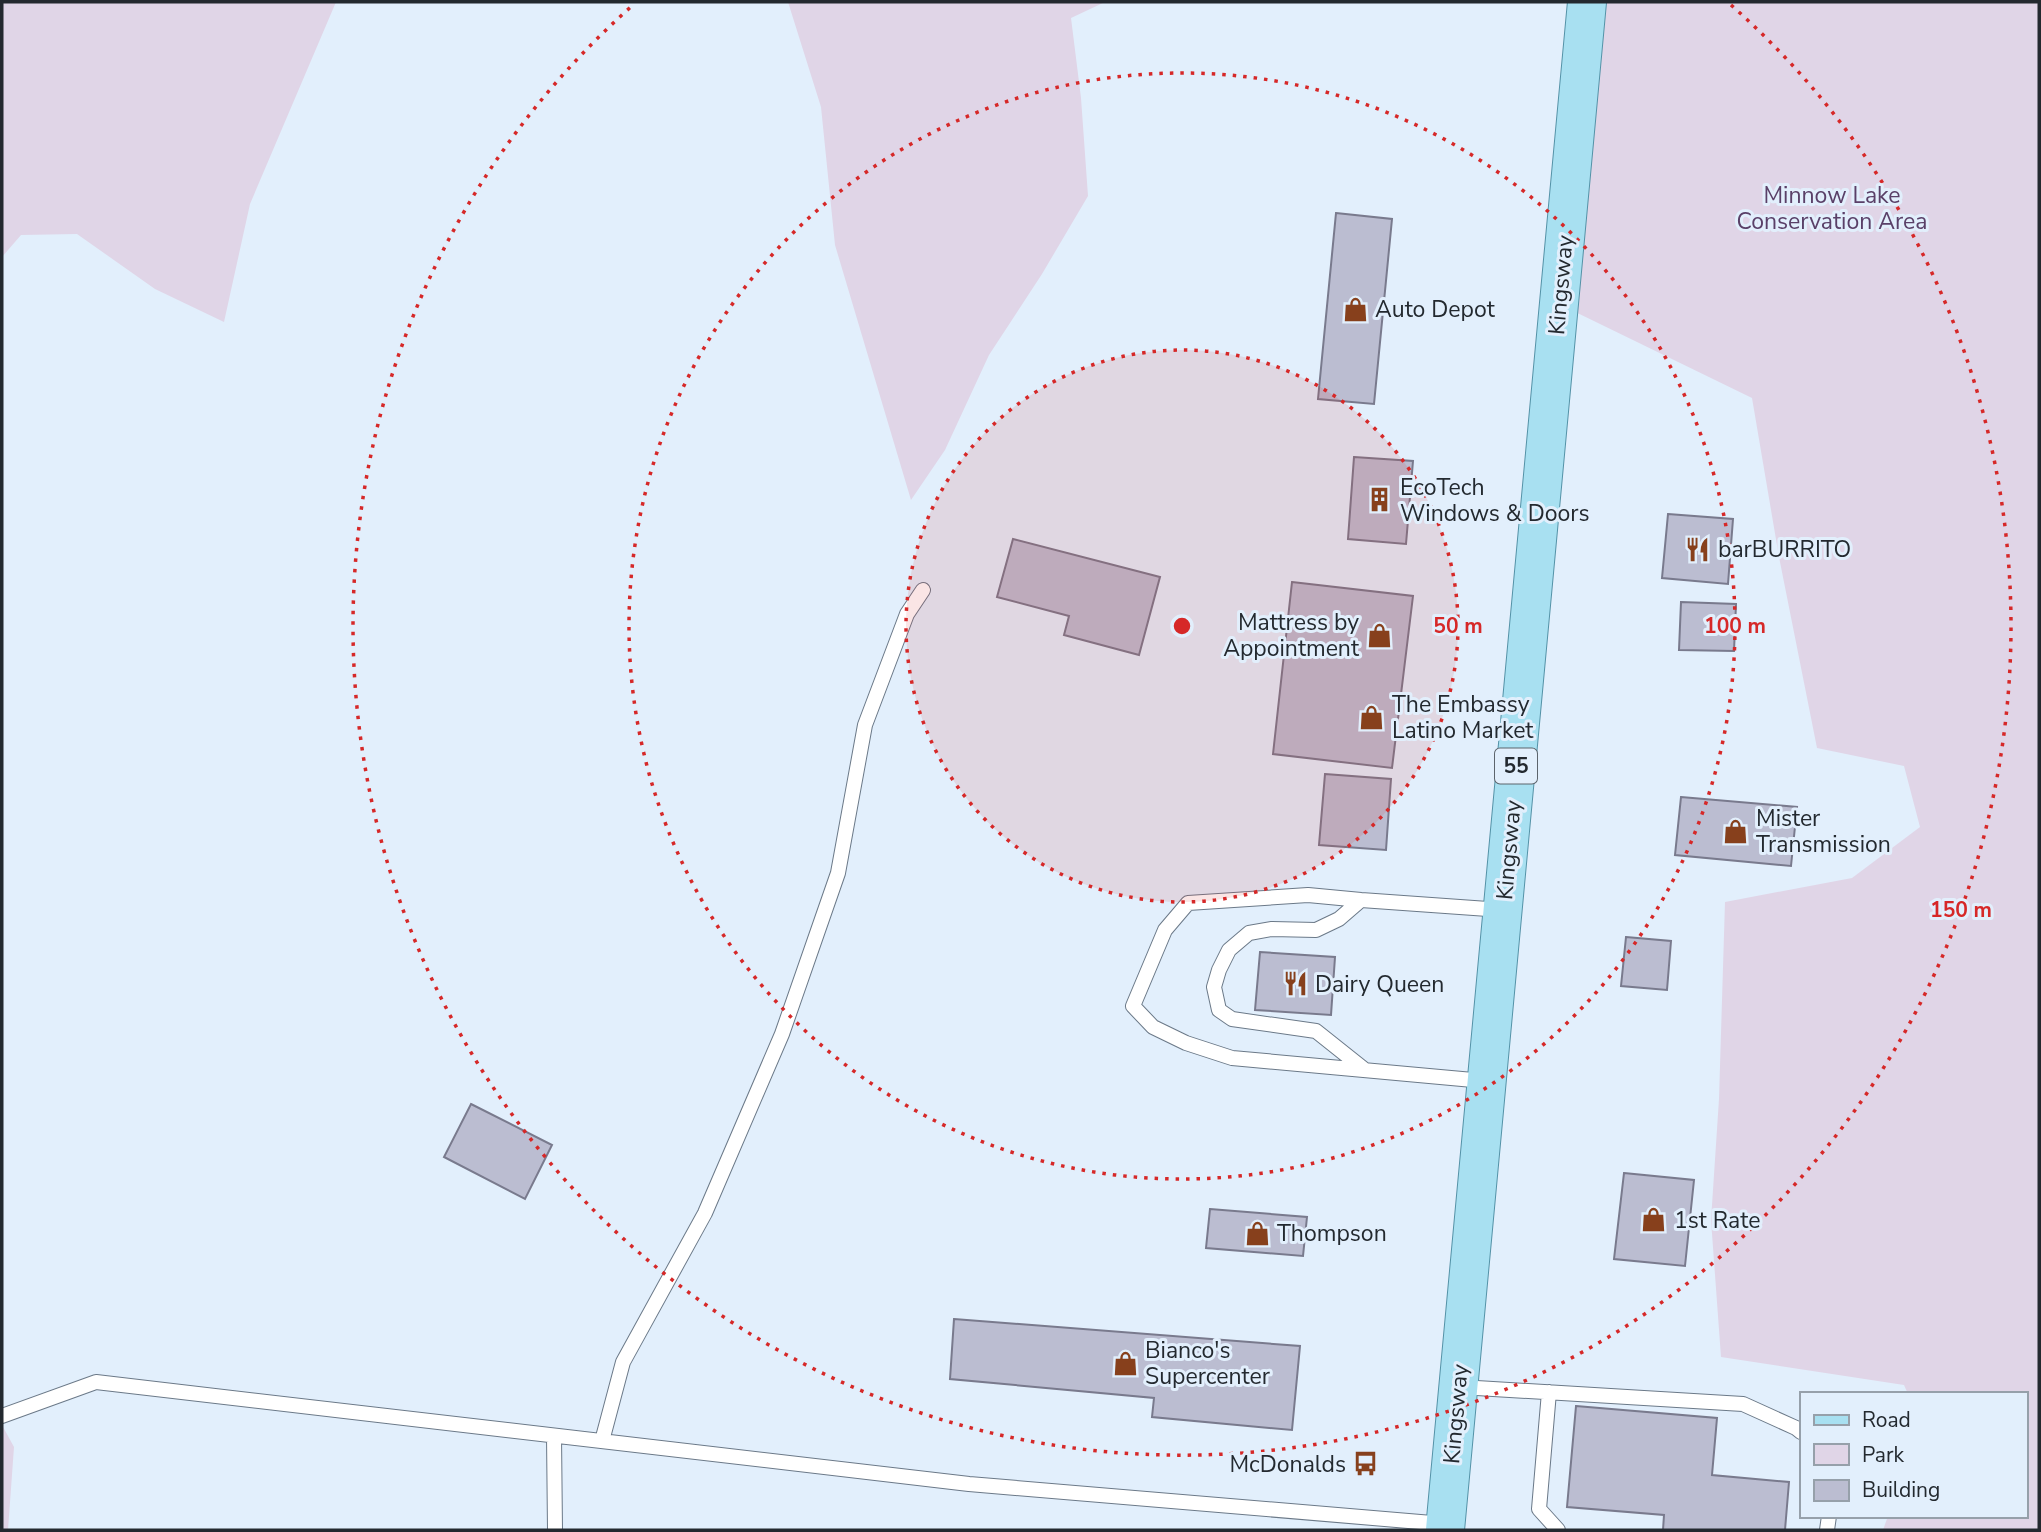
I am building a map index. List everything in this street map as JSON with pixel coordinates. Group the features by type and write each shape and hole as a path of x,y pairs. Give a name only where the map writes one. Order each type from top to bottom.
{"main road":[{"name":"Kingsway","path":"1445,1527 1587,2"}],"lane":[{"path":"602,1441 623,1363 705,1213 782,1034 838,873 865,725 908,614 923,590"},
{"path":"1487,1082 1231,1058 1186,1043 1153,1027 1133,1006 1165,930 1188,903 1308,895 1503,911"},
{"path":"1362,901 1339,919 1316,930 1272,929 1249,933 1229,950 1214,987 1219,1010 1232,1019 1315,1031 1365,1070"},
{"path":"2,1416 96,1382 969,1484 1445,1527"},
{"path":"1459,1387 1743,1404 1800,1431"},
{"path":"1549,1392 1539,1509 1558,1530"},
{"path":"554,1436 555,1530"}],"green space":[{"path":"2,2 336,2 250,204 224,322 155,289 77,234 21,235 2,257"},
{"path":"788,2 1105,2 1071,18 1081,98 1088,196 1042,274 989,355 945,450 911,500 835,245 821,107"},
{"name":"Minnow Lake Conservation Area","path":"1589,2 2039,2 2039,1530 1883,1530 1887,1518 2027,1518 2027,1392 1907,1392 1904,1385 1721,1357 1711,1220 1719,1099 1725,902 1852,878 1920,827 1904,766 1817,748 1779,557 1752,398 1561,305"},
{"path":"2,1425 14,1447 8,1530 2,1530"}],"building":[{"name":"Auto Depot","path":"1336,213 1392,219 1374,404 1318,399"},
{"name":"EcoTech Windows & Doors","path":"1354,457 1413,461 1406,544 1348,539"},
{"name":"barBURRITO","path":"1668,514 1733,519 1728,584 1662,578"},
{"path":"1013,539 1160,577 1139,655 1064,635 1069,616 997,597"},
{"path":"1292,582 1413,596 1392,768 1273,754"},
{"path":"1681,602 1736,604 1734,651 1679,650"},
{"path":"1325,774 1391,779 1386,850 1319,845"},
{"name":"Mister Transmission","path":"1681,797 1797,807 1791,866 1675,855"},
{"path":"1626,937 1671,941 1667,990 1621,986"},
{"name":"Dairy Queen","path":"1260,952 1335,957 1331,1015 1255,1010"},
{"path":"471,1104 552,1145 525,1199 444,1157"},
{"name":"1st Rate","path":"1624,1173 1694,1180 1685,1266 1614,1259"},
{"name":"Thompson","path":"1210,1209 1307,1217 1303,1256 1206,1248"},
{"name":"Bianco's Supercenter","path":"954,1319 1300,1346 1292,1430 1152,1417 1154,1398 950,1379"},
{"path":"1576,1406 1717,1418 1712,1475 1789,1482 1785,1530 1663,1530 1664,1515 1567,1507"}],"place":[{"name":"Auto Depot","path":"1355,309"},
{"name":"EcoTech Windows & Doors","path":"1380,500"},
{"name":"barBURRITO","path":"1698,549"},
{"name":"Mattress by Appointment","path":"1379,635"},
{"name":"The Embassy Latino Market","path":"1372,717"},
{"name":"Mister Transmission","path":"1736,831"},
{"name":"Dairy Queen","path":"1295,984"},
{"name":"1st Rate","path":"1654,1220"},
{"name":"Thompson","path":"1257,1233"},
{"name":"Bianco's Supercenter","path":"1125,1363"},
{"name":"McDonalds","path":"1366,1464"}]}
